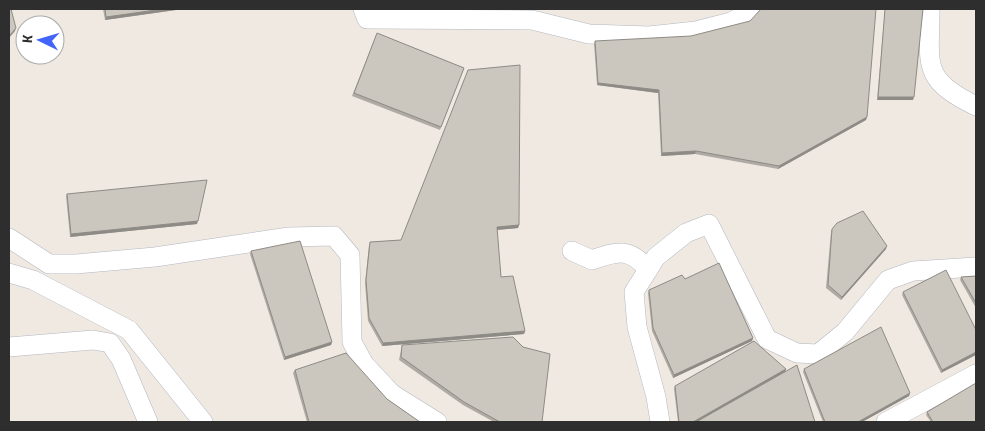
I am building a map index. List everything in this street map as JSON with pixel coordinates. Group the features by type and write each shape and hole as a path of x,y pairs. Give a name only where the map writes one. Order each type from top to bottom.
{"street":[{"path":"363,9 367,19 532,20 589,34 649,36 696,31 731,22 756,9"},
{"path":"930,9 928,61 934,74 937,80 957,97 976,106"},
{"path":"660,422 656,397 637,327 634,292 656,257 686,233 708,224 767,339 796,353 818,354 845,332 888,280 912,271 976,267"},
{"path":"9,238 49,264 76,264 155,257 290,237 334,236 350,255 352,342 364,364 392,394 438,422"},
{"path":"572,251 592,260 608,255 625,253 638,257 648,270"},
{"path":"9,273 33,280 129,330 203,422"},
{"path":"9,347 93,340 110,343 121,359 148,422"},
{"path":"886,422 976,374"}],"building":[{"path":"9,9 11,9 15,29 9,36"},
{"path":"105,9 163,9 106,17"},
{"path":"761,9 876,9 867,117 779,166 696,151 662,153 659,90 598,83 595,41 691,36 750,21"},
{"path":"885,9 923,9 914,97 878,97"},
{"path":"377,33 464,68 441,127 354,93"},
{"path":"520,65 519,225 497,227 501,277 513,276 525,331 383,343 369,318 366,280 370,242 401,240 468,70"},
{"path":"207,180 198,221 71,234 67,194"},
{"path":"863,211 887,246 842,297 828,285 832,229 837,223"},
{"path":"300,241 332,342 285,357 251,251"},
{"path":"719,263 753,338 674,375 653,328 649,290 682,275 685,279"},
{"path":"946,270 976,330 976,352 942,370 903,292"},
{"path":"976,276 976,303 961,277"},
{"path":"881,327 910,393 858,422 825,422 804,369"},
{"path":"513,337 523,347 550,354 542,422 500,422 464,402 401,357 402,345"},
{"path":"754,341 786,369 693,422 679,422 675,386"},
{"path":"346,353 387,399 420,422 309,422 295,370"},
{"path":"797,365 815,422 696,422"},
{"path":"976,383 976,422 933,422 927,412"}]}
